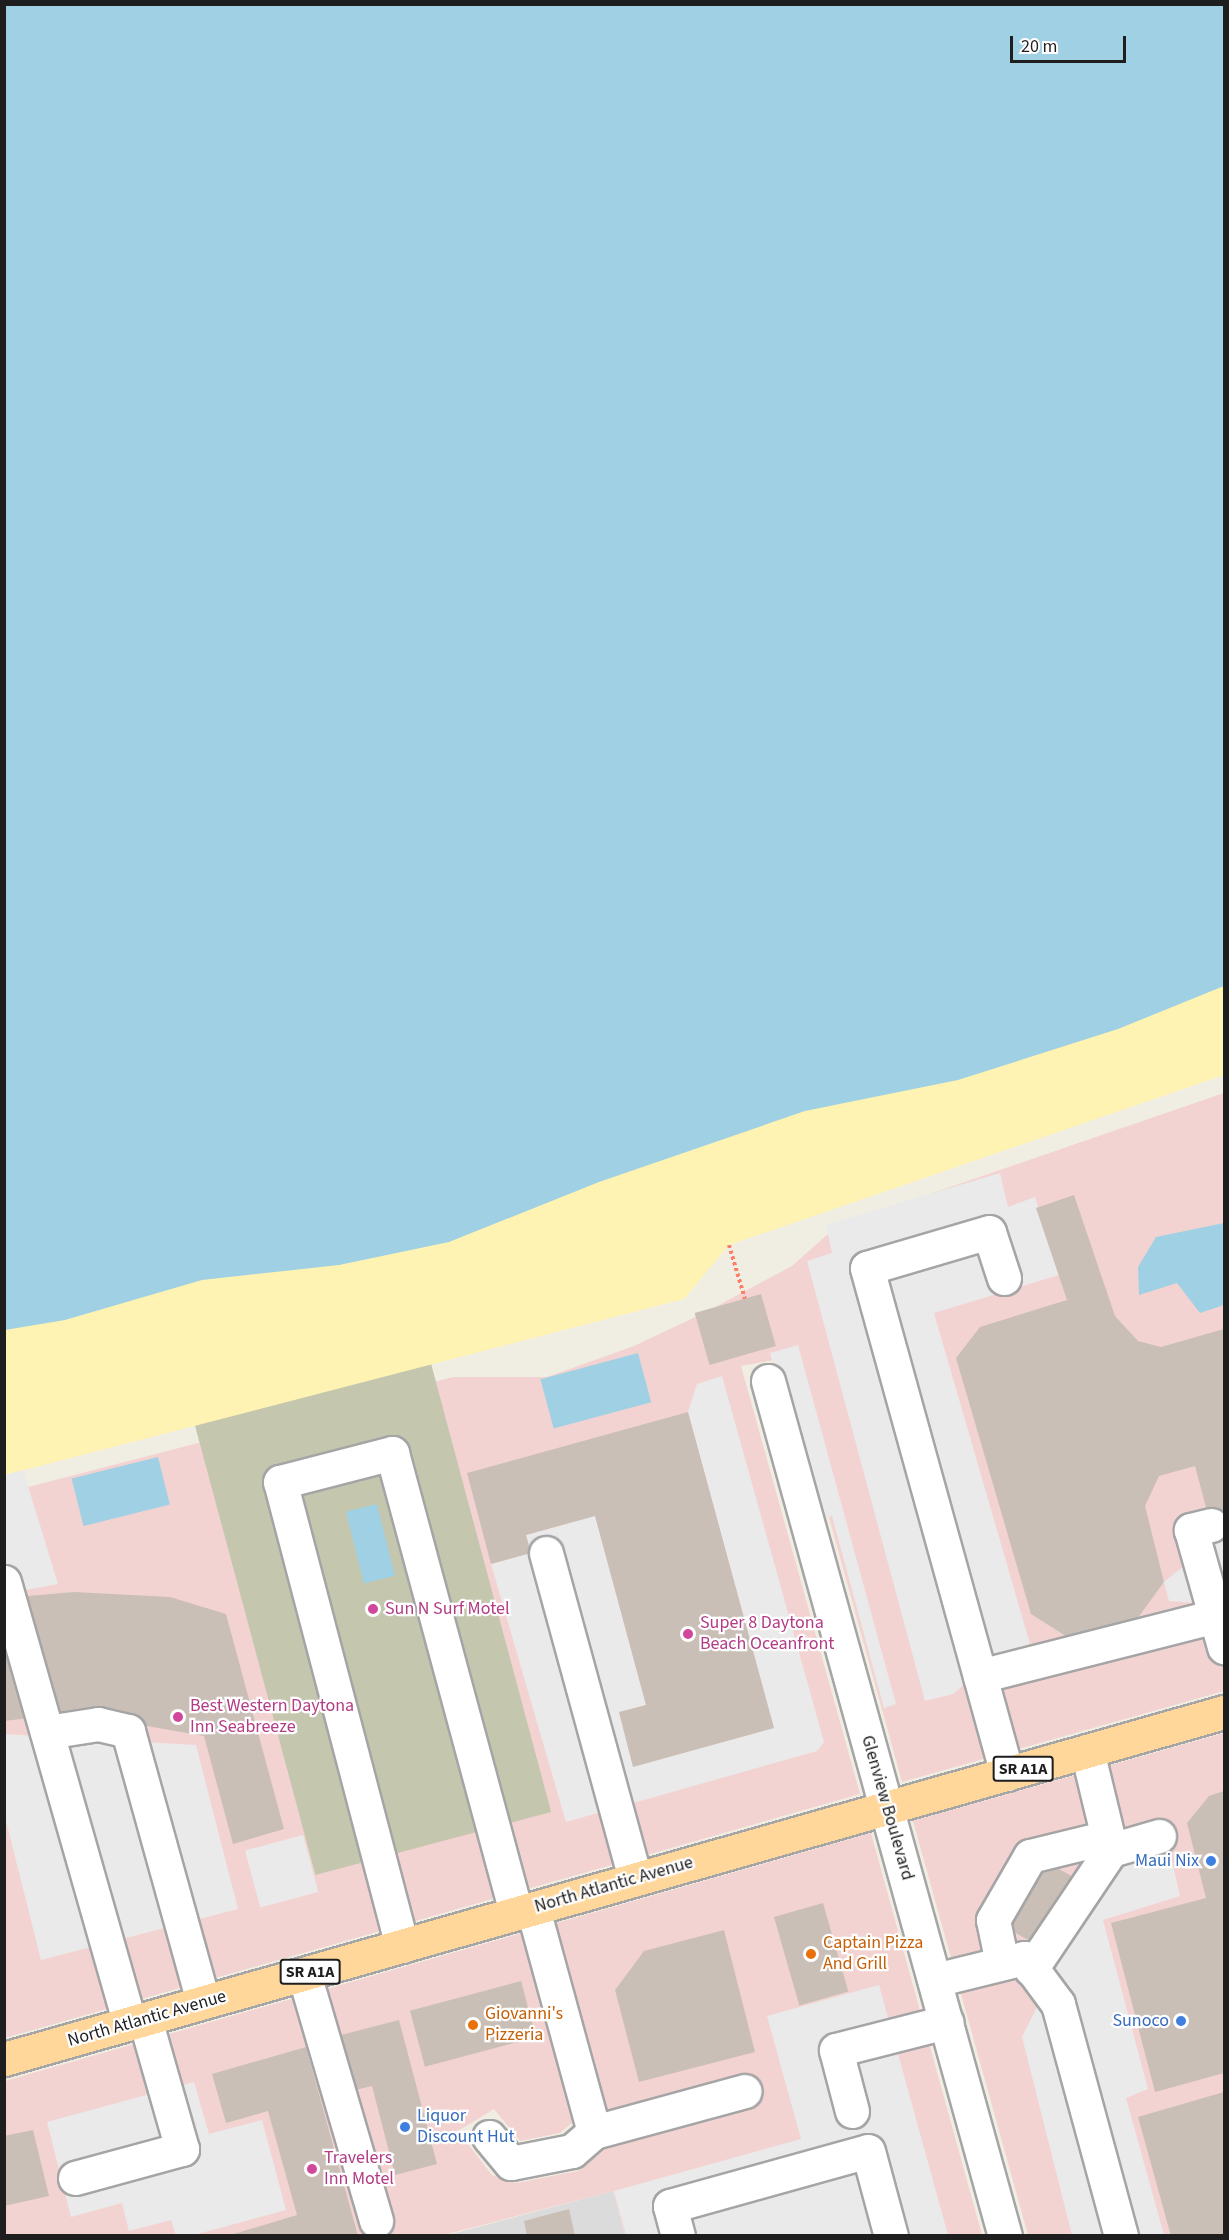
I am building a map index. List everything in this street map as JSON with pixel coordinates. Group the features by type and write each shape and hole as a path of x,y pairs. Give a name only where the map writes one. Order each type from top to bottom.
{"main road":[{"name":"North Atlantic Avenue","path":"4,2059 1224,1712"}],"street":[{"path":"1004,1278 989,1232 867,1268 1007,1774"},
{"name":"Glenview Boulevard","path":"768,1381 1005,2235"},
{"path":"402,1946 280,1482 392,1453 525,1911 594,2132"},
{"path":"1211,1525 1191,1530 1224,1647"},
{"path":"546,1553 635,1880"},
{"path":"4,1582 47,1732 138,2021 182,2149 75,2178"},
{"path":"980,1676 1215,1616"},
{"path":"47,1732 98,1724 128,1731 204,2002"},
{"path":"1087,1751 1110,1844"},
{"path":"1121,2235 1058,2004 1016,1966 993,1920 1030,1856 1159,1836"},
{"path":"935,1980 1016,1966 1110,1844"},
{"path":"304,1974 376,2221"},
{"path":"852,2111 836,2050 946,2022"},
{"path":"489,2137 511,2163 572,2151 594,2132 745,2091"},
{"path":"678,2235 669,2206 868,2151 891,2235"}],"path":[{"path":"729,1245 744,1299"}],"shaded area":[{"path":"1224,1093 1224,1691 902,1782 785,1358 741,1366 860,1794 5,2038 5,1493 453,1377 547,1377 634,1346 704,1313 792,1266 837,1226"},
{"path":"1000,1173 1008,1207 1035,1197 1059,1275 934,1313 1030,1644 1003,1652 953,1694 925,1701 807,1261 832,1253 826,1225"},
{"path":"798,1345 896,1704 884,1708 832,1516 815,1520 770,1353"},
{"path":"429,1356 551,1812 315,1875 193,1419"},
{"path":"722,1376 824,1742 817,1751 566,1822 491,1564 531,1553 526,1535 595,1516 646,1705 619,1713 633,1766 774,1728 688,1412 697,1384"},
{"path":"23,1470 58,1584 5,1594 5,1475"},
{"path":"1224,1539 1224,1605 1169,1601 1164,1582 1215,1541"},
{"path":"1224,1733 1224,2235 1028,2235 913,1821"},
{"path":"4,1734 196,1745 238,1909 41,1960 5,1817"},
{"path":"1162,1818 1180,1896 1103,1920 1148,2089 1126,2098 1164,2235 1072,2235 1022,2037 1095,1890 1137,1826"},
{"path":"871,1833 982,2235 625,2235 613,2191 444,2235 5,2236 5,2081","holes":["594,2104 626,2133 578,2171 516,2183 492,2175 458,2131 494,2109 520,2141 560,2133"]},
{"path":"303,1835 318,1892 260,1908 245,1851"},
{"path":"879,1985 948,2235 626,2235 614,2191 801,2139 767,2016"},
{"path":"194,2082 209,2134 262,2120 286,2210 190,2236 176,2235 171,2220 129,2231 122,2203 71,2217 47,2122"},
{"path":"613,2191 625,2235 444,2236"}],"sand":[{"path":"1224,595 1224,1075 729,1245 684,1299 5,1475 5,975"}],"water":[{"path":"5,4 1224,5 1224,986 1118,1029 958,1080 805,1111 599,1182 449,1242 339,1265 202,1280 65,1320 5,1330"},
{"path":"1224,1223 1224,1305 1200,1313 1177,1283 1139,1295 1138,1267 1156,1237"},
{"path":"638,1353 651,1402 554,1428 540,1379"},
{"path":"158,1457 170,1505 83,1526 72,1479"},
{"path":"377,1504 395,1576 364,1584 346,1512"}],"building":[{"path":"1074,1195 1115,1316 1138,1341 1161,1347 1224,1329 1224,1539 1215,1541 1195,1466 1159,1476 1145,1506 1164,1582 1137,1619 1072,1640 1031,1614 956,1358 980,1327 1067,1300 1036,1208"},
{"path":"761,1294 776,1346 710,1365 695,1313"},
{"name":"Super 8 Daytona Beach Oceanfront","path":"688,1412 774,1728 633,1767 619,1712 646,1705 595,1516 526,1535 531,1553 491,1564 467,1473"},
{"name":"Best Western Daytona Inn Seabreeze","path":"74,1592 170,1597 226,1614 284,1829 233,1844 204,1736 72,1713 4,1721 4,1598"},
{"name":"Sunoco","path":"1224,1791 1224,2073 1155,2092 1111,1923 1206,1898 1187,1823 1209,1796"},
{"path":"1041,1859 1077,1879 1040,1946 1004,1926"},
{"name":"Captain Pizza And Grill","path":"823,1903 848,1991 799,2005 774,1917"},
{"path":"724,1930 755,2052 639,2082 615,1990 644,1951"},
{"name":"Giovanni's Pizzeria","path":"521,1981 536,2037 425,2067 410,2011"},
{"name":"Liquor Discount Hut","path":"399,2020 437,2164 395,2175 372,2086 355,2090 341,2035"},
{"name":"Travelers Inn Motel","path":"306,2047 358,2236 227,2236 297,2215 268,2111 226,2123 212,2074"},
{"path":"1224,2092 1224,2234 1171,2236 1138,2117"},
{"path":"33,2130 49,2196 4,2206 4,2136"},
{"path":"569,2209 575,2236 527,2236 524,2221"}],"place":[{"name":"Sun N Surf Motel","path":"373,1609"},
{"name":"Super 8 Daytona Beach Oceanfront","path":"688,1634"},
{"name":"Best Western Daytona Inn Seabreeze","path":"178,1717"},
{"name":"Maui Nix","path":"1211,1861"},
{"name":"Captain Pizza And Grill","path":"811,1954"},
{"name":"Sunoco","path":"1181,2021"},
{"name":"Giovanni's Pizzeria","path":"473,2025"},
{"name":"Liquor Discount Hut","path":"405,2127"},
{"name":"Travelers Inn Motel","path":"312,2169"}]}
